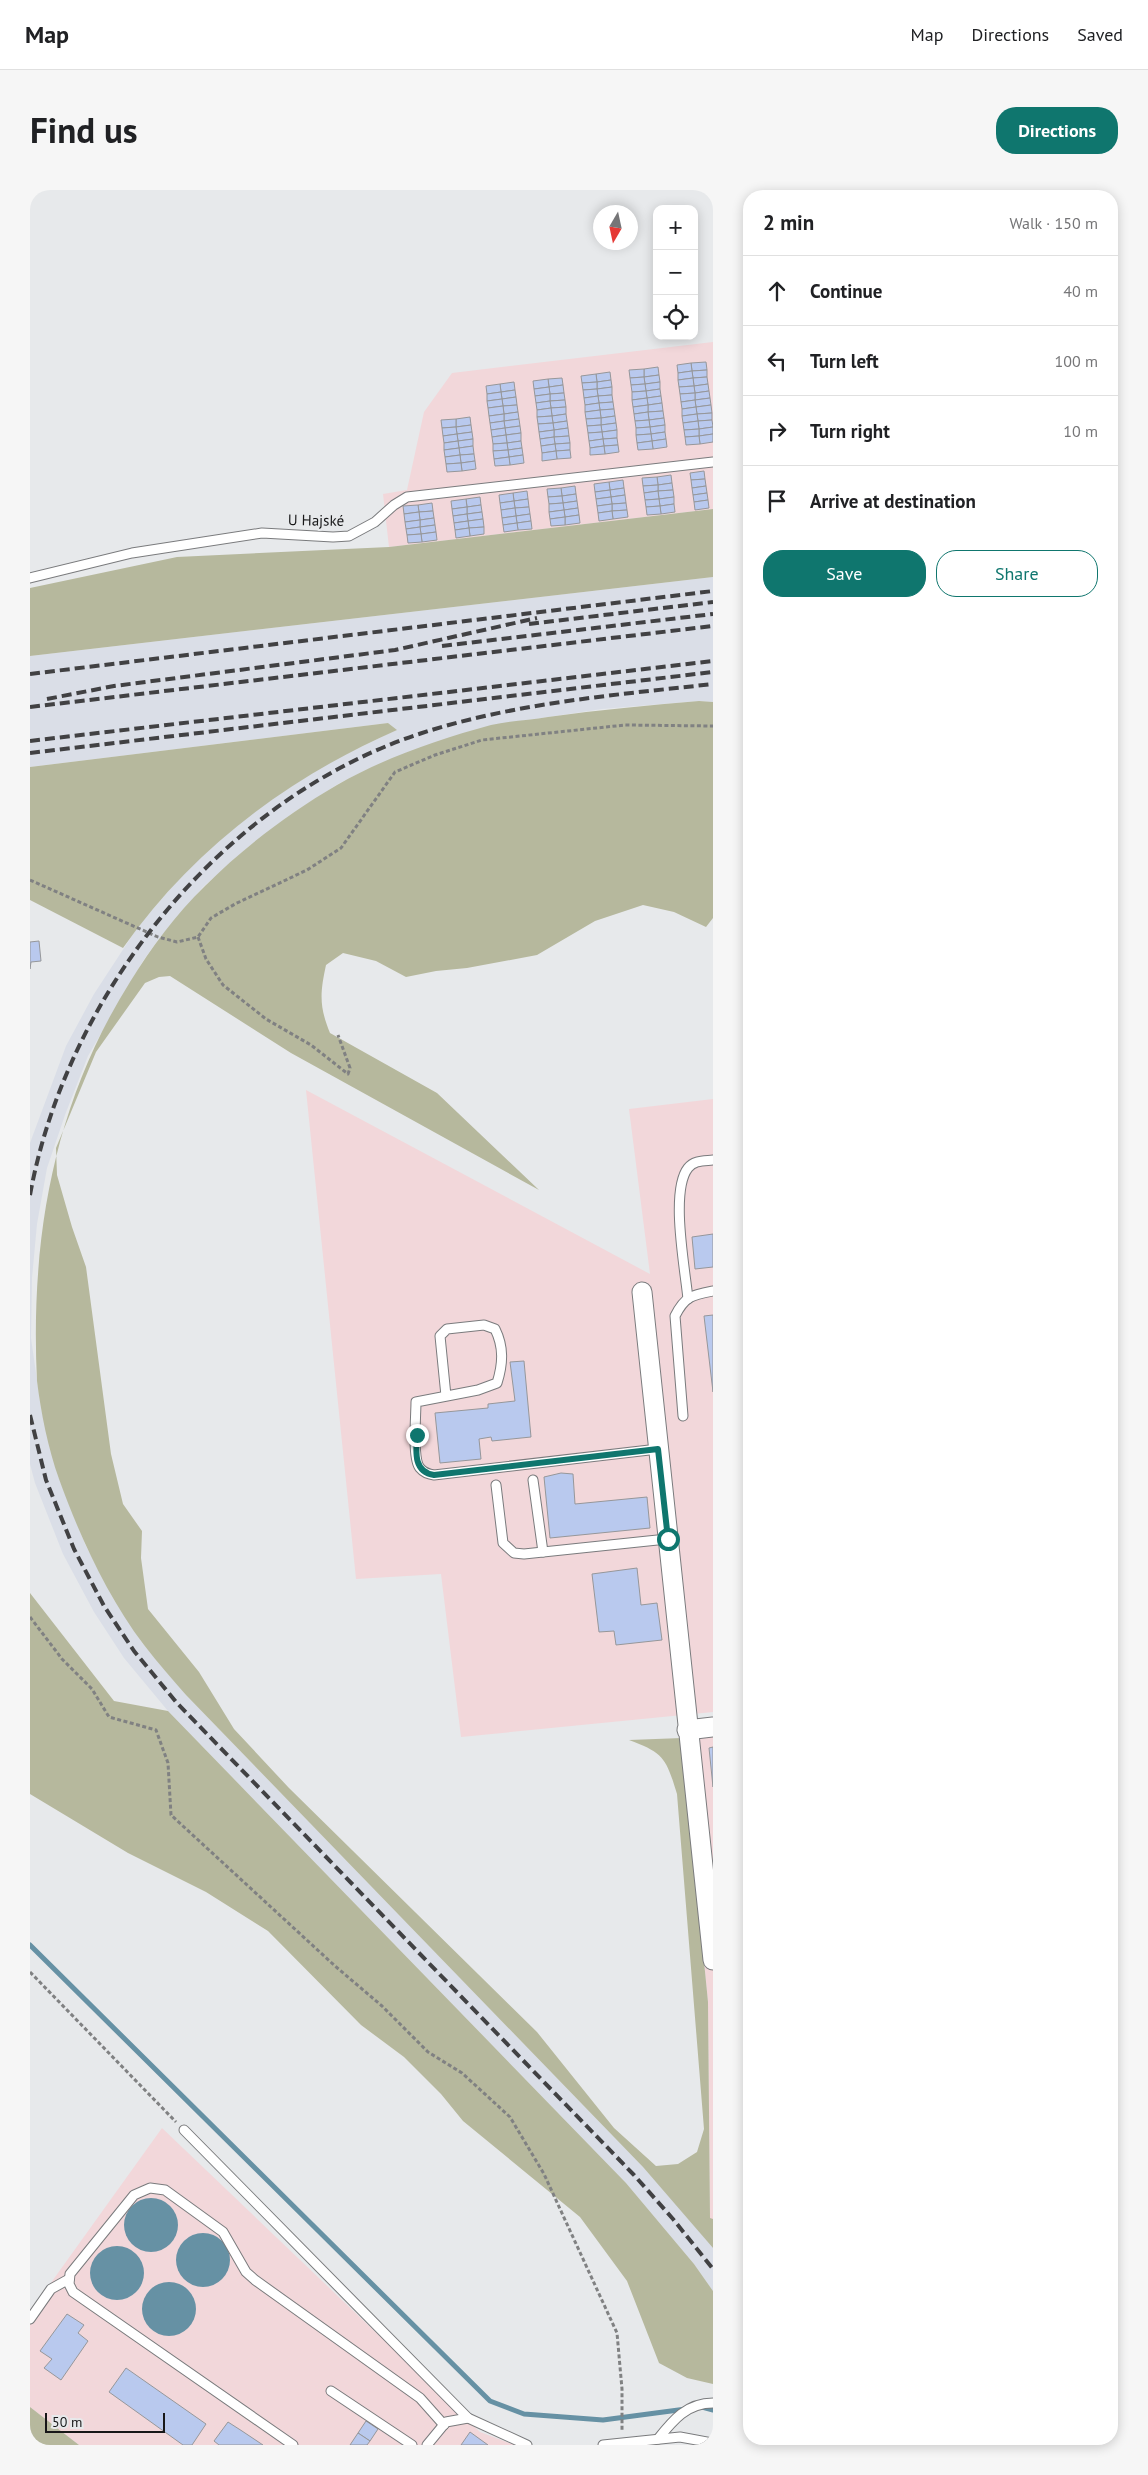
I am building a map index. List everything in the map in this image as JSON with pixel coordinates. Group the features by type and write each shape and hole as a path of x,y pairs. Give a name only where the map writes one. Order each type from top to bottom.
{"street":[{"path":"642,1292 687,1730 713,1960"},
{"path":"687,1730 713,1727"}],"lane":[{"name":"U Hajské","path":"30,578 132,553 262,533 333,537 349,536 376,522 394,505 408,497 713,462"},
{"path":"688,1299 678,1200 681,1180 688,1166 695,1162 713,1160"},
{"path":"683,1416 675,1316 681,1304 692,1295 713,1291"},
{"path":"446,1396 440,1336 447,1329 484,1325 495,1328 500,1340 502,1366 497,1383 478,1390 416,1402 416,1454 419,1467 426,1474 443,1474 658,1449"},
{"path":"534,1480 543,1552"},
{"path":"496,1485 503,1543 514,1553 543,1552 668,1539"},
{"path":"184,2130 468,2418 527,2445"},
{"path":"293,2445 73,2292 69,2279 70,2274 134,2194 150,2188 165,2190 224,2232 246,2272 255,2280 420,2398 444,2425"},
{"path":"30,2319 51,2289 69,2279"},
{"path":"331,2391 412,2445"},
{"path":"658,2439 676,2416 697,2404 713,2403"},
{"path":"427,2445 444,2425 456,2419 468,2418"},
{"path":"603,2445 680,2437 713,2443"}],"path":[{"path":"30,880 158,936 177,942 198,937 212,918 235,904 307,870 341,848 395,772 435,755 482,740 625,725 713,726"},
{"path":"198,937 206,959 223,985 266,1019 311,1045 348,1074 350,1068 338,1036"},
{"path":"30,1617 62,1659 92,1689 109,1716 156,1730 168,1763 171,1815 335,1966 382,2006 428,2052 462,2073 510,2116 544,2174 617,2333 622,2389 622,2442"},
{"path":"30,1972 184,2130"}],"shaded area":[{"path":"713,342 713,509 389,547 383,494 407,490 424,412 452,373"},
{"path":"713,577 713,702 699,701 602,709 494,725 372,767 338,784 290,815 247,848 203,887 158,940 143,961 88,1056 65,1115 47,1168 37,1224 32,1278 31,1338 41,1408 58,1476 85,1544 114,1600 143,1644 186,1695 643,2167 682,2211 713,2248 713,2291 694,2264 626,2183 168,1711 124,1658 94,1612 63,1554 35,1483 30,1464 30,1143 66,1046 94,994 139,925 186,871 231,829 276,796 326,764 396,730 388,723 30,767 30,656"},
{"path":"306,1090 650,1274 629,1109 713,1099 713,1712 461,1737 441,1574 356,1579"},
{"path":"713,1736 713,2219 710,2219 708,2002 682,1738"},
{"path":"162,2128 480,2432 515,2445 79,2445 30,2407 30,2312"}],"green space":[{"path":"713,509 713,577 30,656 30,588 177,557 389,547"},
{"path":"699,701 713,702 713,918 706,927 674,912 643,905 595,921 537,955 406,977 376,961 343,953 326,965 322,1007 330,1033 437,1093 539,1190 291,1053 170,976 159,977 145,983 96,1052 64,1129 82,1075 104,1028 130,982 155,944 184,908 220,872 251,844 302,807 337,785 374,766 432,743 491,725 624,708"},
{"path":"388,723 397,730 356,749 317,771 280,794 245,820 179,879 150,912 123,948 30,900 30,767"},
{"path":"64,1129 56,1158 56,1148"},
{"path":"56,1158 57,1175 86,1267 111,1454 123,1504 142,1531 141,1558 148,1609 199,1672 234,1729 289,1788 537,2032 614,2128 656,2166 678,2164 697,2152 704,2129 677,1794 670,1772 662,1758 650,1749 629,1740 682,1738 708,2002 710,2218 713,2219 713,2248 643,2167 186,1695 144,1645 118,1607 85,1544 59,1479 48,1443 37,1381 38,1275 43,1224"},
{"path":"30,1593 114,1701 168,1711 626,2183 694,2264 713,2291 713,2384 687,2378 659,2363 627,2281 580,2217 463,2121 441,2094 404,2057 361,2025 268,1931 206,1892 128,1853 30,1794"},
{"path":"30,2407 79,2445 30,2445"}],"water":[{"path":"151,2198 161,2200 170,2206 176,2215 178,2225 176,2235 170,2244 161,2250 151,2252 141,2250 132,2244 126,2235 124,2225 126,2215 132,2206 141,2200"},
{"path":"203,2233 213,2235 222,2241 228,2250 230,2260 228,2270 222,2279 213,2285 203,2287 193,2285 184,2279 178,2270 176,2260 178,2250 184,2241 193,2235"},
{"path":"117,2246 127,2248 136,2254 142,2263 144,2273 142,2283 136,2292 127,2298 117,2300 107,2298 98,2292 92,2283 90,2273 92,2263 98,2254 107,2248"},
{"path":"169,2282 179,2284 188,2290 194,2299 196,2309 194,2319 188,2328 179,2334 169,2336 159,2334 150,2328 144,2319 142,2309 144,2299 150,2290 159,2284"}],"building":[{"path":"706,362 707,370 692,371 691,363"},
{"path":"691,363 692,371 678,373 677,365"},
{"path":"658,367 659,375 644,377 644,369"},
{"path":"644,369 644,377 630,378 629,370"},
{"path":"707,370 707,377 693,378 692,371"},
{"path":"692,371 693,378 678,380 678,373"},
{"path":"610,372 611,380 597,382 596,374"},
{"path":"596,374 597,382 582,383 581,376"},
{"path":"659,375 660,382 645,384 644,377"},
{"path":"644,377 645,384 631,385 630,378"},
{"path":"707,377 708,384 694,386 693,378"},
{"path":"562,378 563,385 549,387 548,379"},
{"path":"693,378 694,386 679,387 678,380"},
{"path":"548,379 549,387 534,389 533,381"},
{"path":"611,380 612,387 597,389 597,382"},
{"path":"514,382 515,390 501,392 500,384"},
{"path":"597,382 597,389 583,390 582,383"},
{"path":"660,382 660,389 646,391 645,384"},
{"path":"500,384 501,392 487,394 486,386"},
{"path":"645,384 646,391 632,392 631,385"},
{"path":"708,384 709,391 695,393 694,386"},
{"path":"563,385 564,393 550,394 549,387"},
{"path":"694,386 695,393 680,394 679,387"},
{"path":"549,387 550,394 535,396 534,389"},
{"path":"612,387 612,395 598,396 597,389"},
{"path":"597,389 598,396 584,398 583,390"},
{"path":"660,389 661,396 647,398 646,391"},
{"path":"515,390 516,397 502,399 501,392"},
{"path":"646,391 647,398 632,400 632,392"},
{"path":"709,391 710,398 695,400 695,393"},
{"path":"501,392 502,399 487,401 487,394"},
{"path":"564,393 565,400 550,401 550,394"},
{"path":"695,393 695,400 681,402 680,394"},
{"path":"550,394 550,401 536,403 535,396"},
{"path":"612,395 613,402 599,403 598,396"},
{"path":"598,396 599,403 585,405 584,398"},
{"path":"661,396 662,403 648,405 647,398"},
{"path":"516,397 517,405 503,406 502,399"},
{"path":"647,398 648,405 633,407 632,400"},
{"path":"710,398 711,405 696,407 695,400"},
{"path":"502,399 503,406 488,408 487,401"},
{"path":"565,400 566,407 551,408 550,401"},
{"path":"695,400 696,407 682,409 681,402"},
{"path":"550,401 551,408 537,410 536,403"},
{"path":"613,402 614,409 600,410 599,403"},
{"path":"599,403 600,410 585,412 585,405"},
{"path":"662,403 663,411 648,412 648,405"},
{"path":"517,405 518,412 504,414 503,406"},
{"path":"648,405 648,412 634,414 633,407"},
{"path":"711,405 712,413 697,414 696,407"},
{"path":"503,406 504,414 489,416 488,408"},
{"path":"566,407 566,414 552,416 551,408"},
{"path":"696,407 697,414 682,416 682,409"},
{"path":"551,408 552,416 537,417 537,410"},
{"path":"614,409 615,416 601,418 600,410"},
{"path":"600,410 601,418 586,419 585,412"},
{"path":"663,411 664,418 649,420 648,412"},
{"path":"518,412 519,419 504,421 504,414"},
{"path":"648,412 649,420 635,421 634,414"},
{"path":"712,413 712,420 698,421 697,414"},
{"path":"504,414 504,421 490,423 489,416"},
{"path":"566,414 567,421 553,423 552,416"},
{"path":"697,414 698,421 683,423 682,416"},
{"path":"552,416 553,423 538,424 537,417"},
{"path":"615,416 616,423 601,425 601,418"},
{"path":"470,417 471,425 456,427 456,419"},
{"path":"601,418 601,425 587,426 586,419"},
{"path":"664,418 665,425 650,427 649,420"},
{"path":"456,419 456,427 442,428 441,420"},
{"path":"519,419 520,426 505,428 504,421"},
{"path":"649,420 650,427 636,428 635,421"},
{"path":"712,420 713,427 699,429 698,421"},
{"path":"504,421 505,428 491,430 490,423"},
{"path":"567,421 568,428 554,430 553,423"},
{"path":"698,421 699,429 684,430 683,423"},
{"path":"553,423 554,430 539,432 538,424"},
{"path":"616,423 617,430 602,432 601,425"},
{"path":"471,425 472,432 457,434 456,427"},
{"path":"601,425 602,432 588,433 587,426"},
{"path":"665,425 665,432 651,434 650,427"},
{"path":"520,426 521,433 506,435 505,428"},
{"path":"456,427 457,434 443,436 442,428"},
{"path":"650,427 651,434 636,435 636,428"},
{"path":"713,427 713,434 699,436 699,429"},
{"path":"505,428 506,435 492,437 491,430"},
{"path":"568,428 569,436 554,437 554,430"},
{"path":"699,429 699,436 685,437 684,430"},
{"path":"554,430 554,437 540,439 539,432"},
{"path":"617,430 617,438 603,439 602,432"},
{"path":"472,432 473,439 458,441 457,434"},
{"path":"602,432 603,439 589,441 588,433"},
{"path":"665,432 666,439 652,441 651,434"},
{"path":"521,433 521,441 507,443 506,435"},
{"path":"457,434 458,441 444,443 443,436"},
{"path":"651,434 652,441 637,443 636,435"},
{"path":"713,434 713,442 700,444 699,436"},
{"path":"506,435 507,443 493,444 492,437"},
{"path":"569,436 570,443 555,444 554,437"},
{"path":"699,436 700,444 686,445 685,437"},
{"path":"554,437 555,444 541,446 540,439"},
{"path":"617,438 618,445 604,446 603,439"},
{"path":"473,439 473,446 459,448 458,441"},
{"path":"603,439 604,446 590,448 589,441"},
{"path":"666,439 667,447 653,449 652,441"},
{"path":"458,441 459,448 444,450 444,443"},
{"path":"521,441 522,448 508,450 507,443"},
{"path":"652,441 653,449 638,450 637,443"},
{"path":"507,443 508,450 493,451 493,444"},
{"path":"570,443 570,450 556,451 555,444"},
{"path":"555,444 556,451 542,453 541,446"},
{"path":"618,445 619,452 605,454 604,446"},
{"path":"473,446 474,454 460,455 459,448"},
{"path":"604,446 605,454 590,455 590,448"},
{"path":"459,448 460,455 445,457 444,450"},
{"path":"522,448 523,455 509,457 508,450"},
{"path":"508,450 509,457 494,459 493,451"},
{"path":"570,450 571,458 557,459 556,451"},
{"path":"556,451 557,459 542,461 542,453"},
{"path":"474,454 475,461 461,463 460,455"},
{"path":"460,455 461,463 446,464 445,457"},
{"path":"523,455 524,463 510,465 509,457"},
{"path":"509,457 510,465 495,466 494,459"},
{"path":"475,461 476,469 462,471 461,463"},
{"path":"461,463 462,471 447,472 446,464"},
{"path":"704,471 705,479 691,480 690,473"},
{"path":"671,475 672,483 658,485 657,477"},
{"path":"657,477 658,485 643,486 642,478"},
{"path":"705,479 706,486 692,488 691,480"},
{"path":"623,480 624,488 610,490 609,482"},
{"path":"609,482 610,490 595,492 594,484"},
{"path":"672,483 673,490 658,491 658,485"},
{"path":"658,485 658,491 644,493 643,486"},
{"path":"575,486 576,494 562,496 561,488"},
{"path":"706,486 707,493 693,495 692,488"},
{"path":"561,488 562,496 548,497 547,489"},
{"path":"624,488 625,495 611,497 610,490"},
{"path":"610,490 611,497 596,499 595,492"},
{"path":"673,490 674,497 659,499 658,491"},
{"path":"527,491 528,499 514,501 513,493"},
{"path":"658,491 659,499 645,500 644,493"},
{"path":"513,493 514,501 500,503 499,495"},
{"path":"707,493 708,500 694,502 693,495"},
{"path":"576,494 577,501 563,503 562,496"},
{"path":"625,495 626,503 612,504 611,497"},
{"path":"562,496 563,503 549,504 548,497"},
{"path":"480,497 481,505 467,507 466,499"},
{"path":"611,497 612,504 597,506 596,499"},
{"path":"674,497 674,504 660,506 659,499"},
{"path":"466,499 467,507 452,509 451,501"},
{"path":"528,499 529,507 515,508 514,501"},
{"path":"659,499 660,506 646,507 645,500"},
{"path":"708,500 709,508 695,510 694,502"},
{"path":"514,501 515,508 501,510 500,503"},
{"path":"577,501 578,508 564,510 563,503"},
{"path":"432,503 433,511 419,512 418,505"},
{"path":"563,503 564,510 549,512 549,504"},
{"path":"626,503 627,510 612,511 612,504"},
{"path":"612,504 612,511 598,513 597,506"},
{"path":"674,504 675,512 661,514 660,506"},
{"path":"418,505 419,512 404,514 403,506"},
{"path":"481,505 482,512 467,514 467,507"},
{"path":"660,506 661,514 647,515 646,507"},
{"path":"467,507 467,514 453,516 452,509"},
{"path":"529,507 530,514 516,516 515,508"},
{"path":"515,508 516,516 502,518 501,510"},
{"path":"578,508 579,515 565,517 564,510"},
{"path":"564,510 565,517 550,519 549,512"},
{"path":"627,510 628,517 613,519 612,511"},
{"path":"433,511 434,518 420,520 419,512"},
{"path":"612,511 613,519 599,521 598,513"},
{"path":"419,512 420,520 405,522 404,514"},
{"path":"482,512 483,519 468,521 467,514"},
{"path":"467,514 468,521 454,523 453,516"},
{"path":"530,514 531,521 517,523 516,516"},
{"path":"579,515 580,523 565,525 565,517"},
{"path":"516,516 517,523 503,525 502,518"},
{"path":"565,517 565,525 551,526 550,519"},
{"path":"434,518 435,525 420,527 420,520"},
{"path":"483,519 484,527 469,528 468,521"},
{"path":"420,520 420,527 406,529 405,522"},
{"path":"468,521 469,528 455,530 454,523"},
{"path":"531,521 532,529 518,530 517,523"},
{"path":"517,523 518,530 504,532 503,525"},
{"path":"435,525 436,532 421,534 420,527"},
{"path":"420,527 421,534 407,535 406,529"},
{"path":"484,527 484,534 470,536 469,528"},
{"path":"469,528 470,536 456,538 455,530"},
{"path":"436,532 437,540 422,542 421,534"},
{"path":"421,534 422,542 408,543 407,535"},
{"path":"39,941 41,961 31,962 30,969 30,942"},
{"path":"713,1234 713,1267 695,1269 692,1237"},
{"path":"713,1315 713,1392 704,1316"},
{"path":"524,1361 531,1437 492,1441 491,1437 479,1439 481,1459 440,1463 435,1413 488,1408 488,1404 515,1401 510,1362"},
{"path":"561,1473 573,1474 575,1504 647,1497 650,1528 550,1538 544,1477"},
{"path":"637,1568 641,1605 657,1603 662,1640 616,1645 614,1631 599,1632 592,1574"},
{"path":"713,1747 713,1787 709,1748"},
{"path":"67,2314 84,2325 78,2333 88,2341 61,2380 44,2368 52,2359 40,2351"},
{"path":"126,2368 206,2424 192,2445 183,2445 109,2392"},
{"path":"366,2421 378,2429 370,2441 358,2433"},
{"path":"228,2422 263,2445 219,2445 214,2441"},
{"path":"470,2432 488,2445 461,2445"},
{"path":"358,2433 370,2441 367,2445 350,2445"}],"waterway":[{"path":"30,1945 490,2401 524,2414 603,2420 686,2409"},
{"path":"702,2407 713,2410"}],"railway":[{"path":"30,674 713,591"},
{"path":"529,624 713,602"},
{"path":"442,646 713,614"},
{"path":"47,699 114,686 395,650 537,618"},
{"path":"30,707 713,626"},
{"path":"30,741 713,661"},
{"path":"30,753 713,672"},
{"path":"30,1195 49,1120 79,1047 117,978 164,913 219,855 280,805 347,764 419,734 455,723 564,701 713,684"},
{"path":"30,1415 46,1480 74,1549 104,1606 134,1651 177,1703 634,2175 673,2219 713,2269"}],"route":[{"path":"417,1435 416,1454 419,1467 426,1474 434,1475 658,1449 668,1539"}]}
